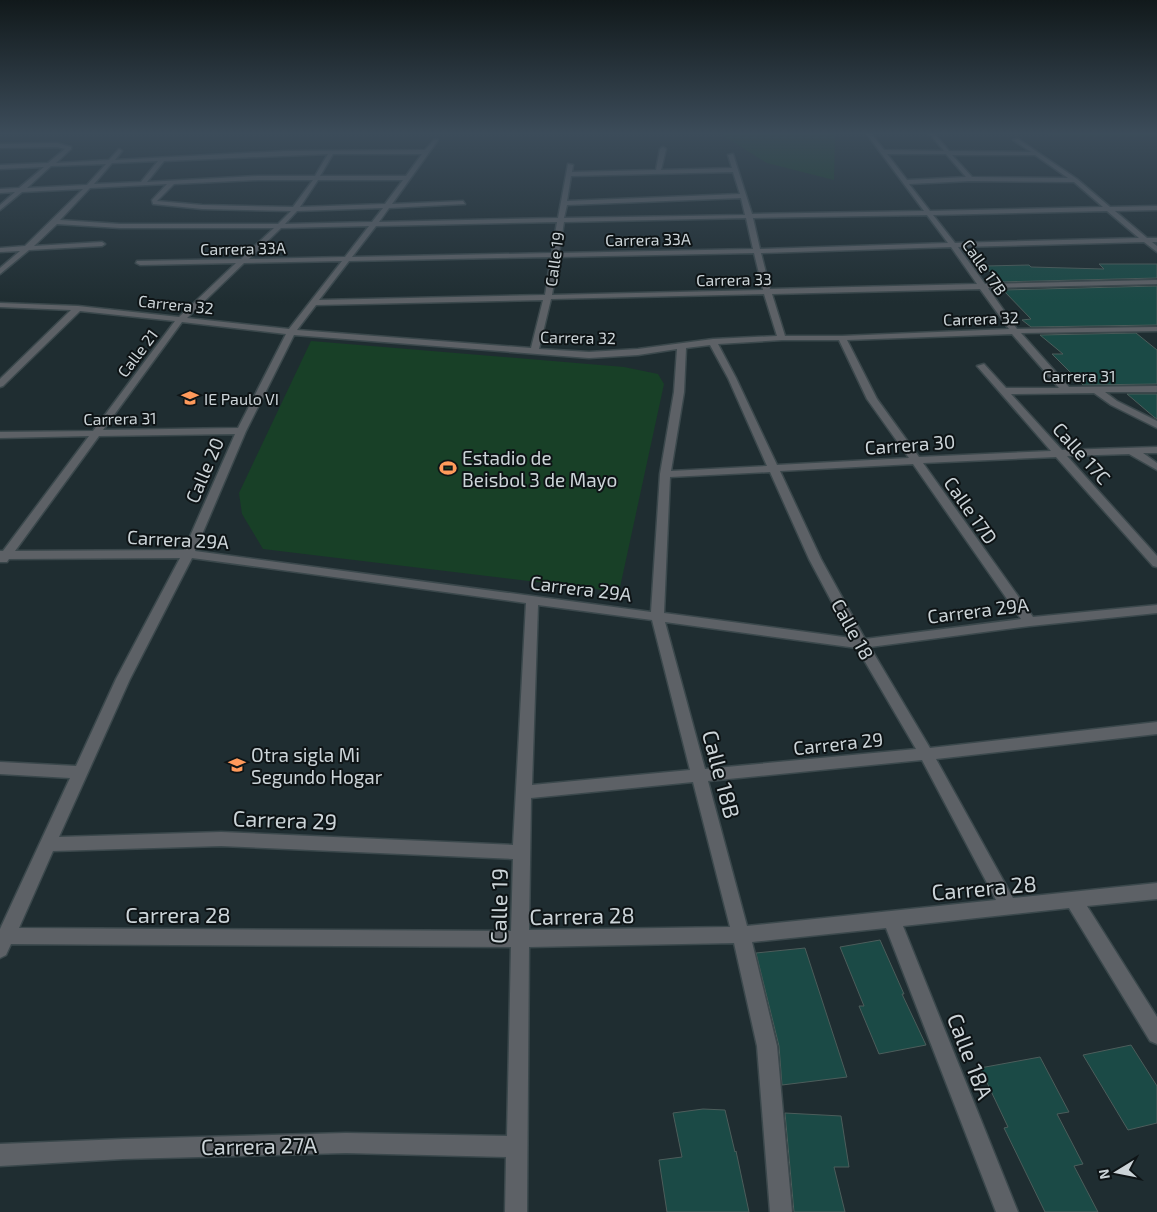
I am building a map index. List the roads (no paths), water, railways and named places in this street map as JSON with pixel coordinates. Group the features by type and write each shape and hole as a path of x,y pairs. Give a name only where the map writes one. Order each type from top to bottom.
{"street":[{"path":"0,208 22,190"},
{"path":"0,191 29,190"},
{"path":"0,272 56,222 84,190"},
{"path":"165,190 154,201 155,203 202,207 294,209 463,203"},
{"name":"Calle 21","path":"2,557 180,320 280,226 309,190"},
{"name":"Calle 20","path":"3,943 123,679 188,554 241,431 291,332 398,190"},
{"name":"Calle 19","path":"534,352 548,297 565,190"},
{"path":"740,190 749,216 767,292 782,338"},
{"name":"Calle 17B","path":"910,190 953,245 1015,332 1066,390"},
{"path":"1087,190 1111,208 1157,250"},
{"path":"563,203 742,196"},
{"path":"56,222 120,226 280,226 1157,208"},
{"name":"Carrera 33A","path":"140,263 757,251 1157,240"},
{"path":"0,250 102,244"},
{"name":"Carrera 33","path":"312,303 1157,282"},
{"name":"Carrera 32","path":"0,305 78,308 291,332 589,355 638,352 713,342 782,338 1157,329"},
{"path":"0,384 78,308"},
{"name":"Calle 17D","path":"842,338 872,399 1030,622"},
{"name":"Calle 18","path":"713,342 732,378 815,559 861,644 926,754 1009,907"},
{"name":"Calle 18B","path":"682,345 679,392 664,474 657,617 741,935 767,1046 781,1212"},
{"name":"Calle 17C","path":"981,366 1157,563"},
{"name":"Carrera 31","path":"1002,391 1157,389"},
{"path":"1096,390 1114,403 1157,425"},
{"name":"Carrera 31","path":"0,435 241,431"},
{"path":"1130,450 1157,467"},
{"name":"Carrera 30","path":"664,474 774,470 1057,452 1157,450"},
{"name":"Carrera 29A","path":"2,557 188,554 861,644 1157,608"},
{"name":"Calle 19","path":"516,1212 521,852 532,601"},
{"name":"Carrera 29","path":"523,792 926,754 1157,728"},
{"path":"0,768 80,772"},
{"name":"Carrera 29","path":"47,844 221,839 521,852"},
{"name":"Carrera 28","path":"3,943 520,939 741,935 1157,891"},
{"path":"1074,901 1157,1034"},
{"name":"Calle 18A","path":"891,918 1007,1212"},
{"name":"Carrera 27A","path":"0,1155 123,1149 346,1143 518,1148"}],"place":[{"name":"IE Paulo VI","path":"190,398"},
{"name":"Estadio de Beisbol 3 de Mayo","path":"448,468"},
{"name":"Otra sigla Mi Segundo Hogar","path":"237,765"}]}
